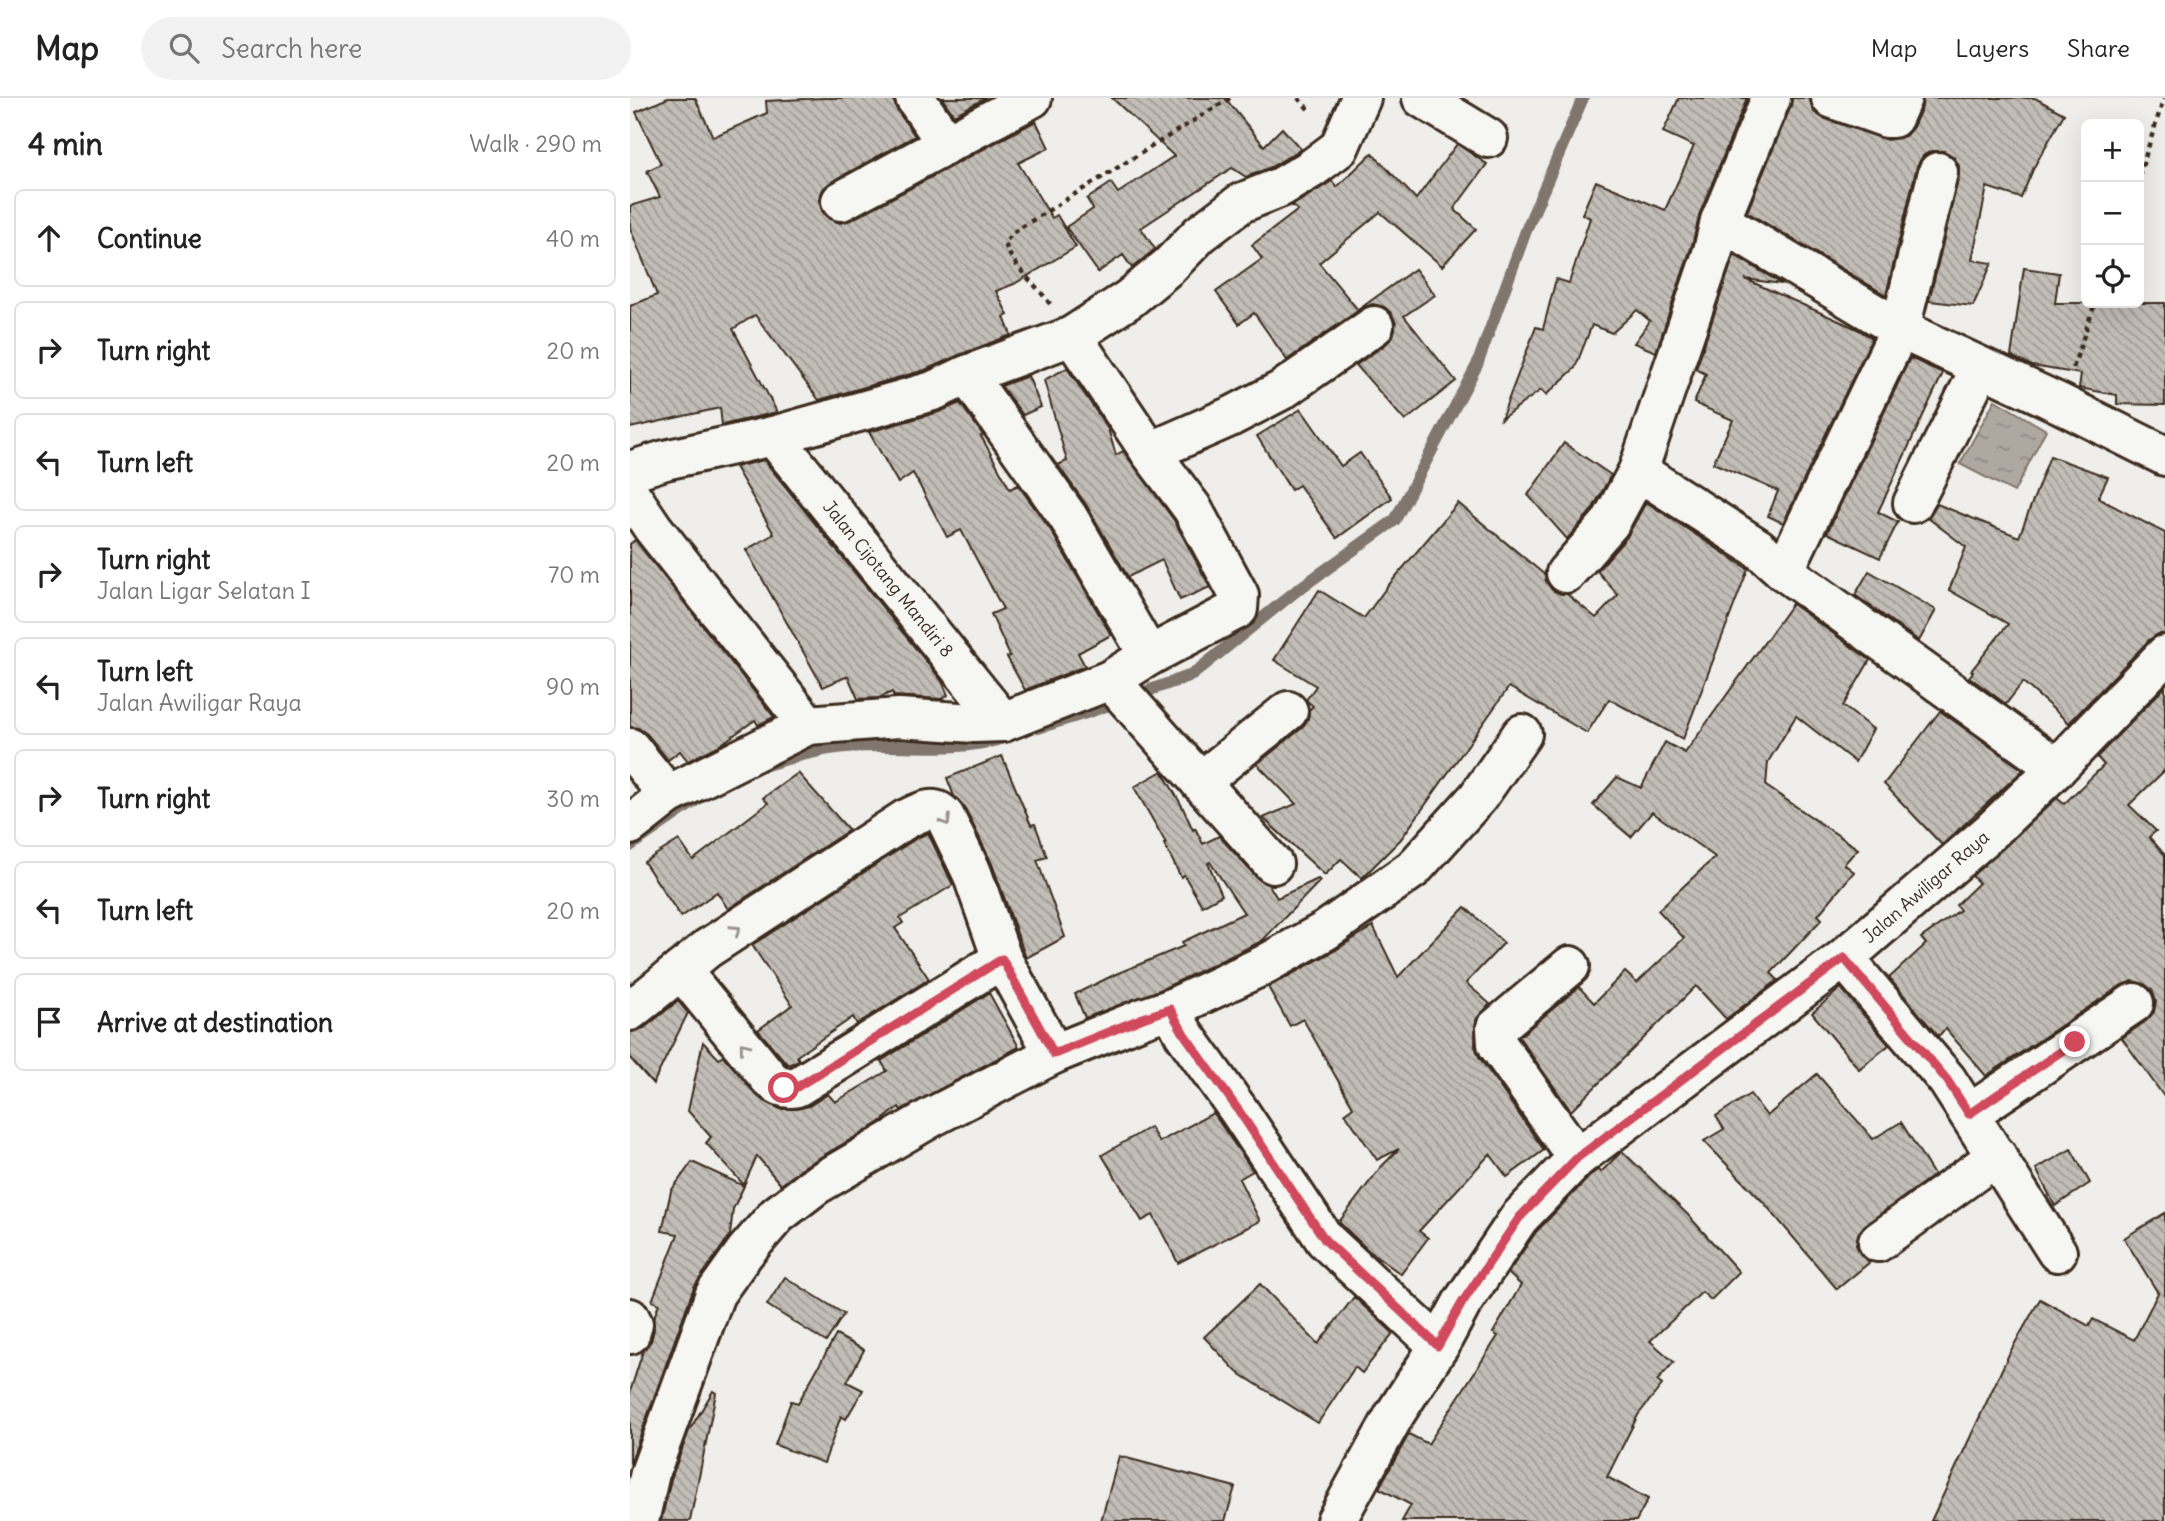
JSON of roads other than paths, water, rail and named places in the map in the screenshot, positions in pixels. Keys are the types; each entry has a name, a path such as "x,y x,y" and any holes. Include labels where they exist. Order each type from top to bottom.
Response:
{"street":[{"path":"915,98 947,144"},
{"path":"841,201 1032,98"},
{"path":"630,471 665,460 773,436 933,391 967,375 1072,336 1129,299 1169,266 1200,234 1241,203 1281,187 1339,148 1362,98"},
{"path":"1422,98 1488,138"},
{"path":"1566,573 1610,523 1638,471 1713,251 1720,221 1771,98"},
{"path":"1831,98 1893,118 1902,98"},
{"path":"1784,571 1900,329 1938,172"},
{"path":"1720,221 1900,329 2165,456"},
{"path":"1150,452 1232,416 1282,390 1374,326"},
{"path":"630,825 668,795 808,725 899,718 974,723 1003,722 1110,680 1238,608 1239,595 1192,508 1150,452 1072,336"},
{"path":"1913,503 1981,367"},
{"path":"967,375 1068,517 1149,656"},
{"name":"Jalan Cijotang Mandiri 8","path":"773,436 1003,722"},
{"path":"1638,471 1758,548 1784,571 2057,768"},
{"path":"630,494 653,528 808,725"},
{"name":"Jalan Awiligar Raya","path":"1336,1521 1395,1414 1462,1303 1519,1218 1577,1158 1844,958 1989,833 2057,768 2165,655"},
{"path":"1110,680 1273,864"},
{"path":"1200,782 1288,711"},
{"path":"639,1521 650,1473 715,1294 777,1215 816,1185 932,1116 1054,1054 1170,1009 1325,931 1413,869 1478,797 1522,734"},
{"path":"630,748 668,795"},
{"path":"630,1011 708,948 906,819 928,809 939,811 945,817 972,873 1002,959 1054,1054"},
{"path":"1844,958 1947,1080 2057,1252"},
{"path":"681,970 770,1079 790,1089 1002,959"},
{"path":"1570,965 1496,1028 1495,1036 1497,1044 1577,1158"},
{"path":"1969,1114 2134,1003"},
{"path":"1170,1009 1184,1034 1325,1240 1438,1346"},
{"path":"1878,1242 1997,1156"},
{"path":"630,1318 633,1324 630,1334"}],"water":[{"path":"1995,400 2046,430 2014,492 1960,464"}],"waterway":[{"path":"1038,728 1192,675 1296,591 1395,520 1477,365 1527,228 1583,98"},
{"path":"763,766 837,748 962,746 1004,738"},
{"path":"630,846 698,799"}]}
